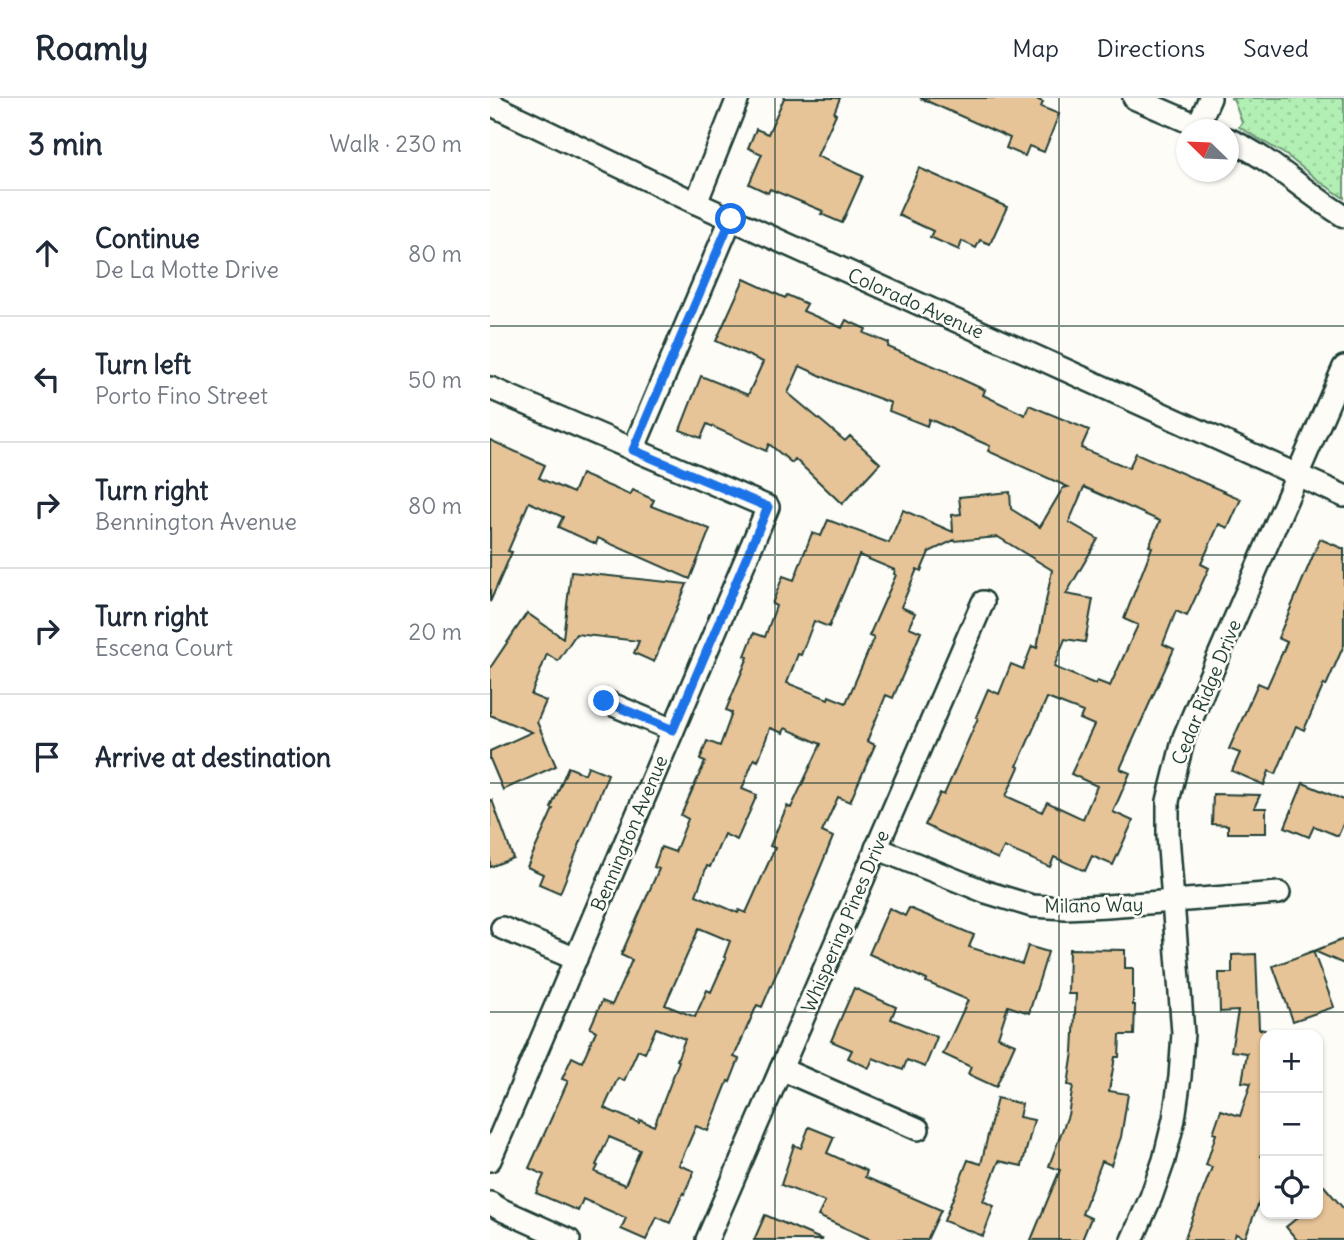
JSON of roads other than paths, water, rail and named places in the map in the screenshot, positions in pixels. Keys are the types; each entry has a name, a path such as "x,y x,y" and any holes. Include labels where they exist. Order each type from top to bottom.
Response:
{"street":[{"path":"696,203 738,98"},
{"path":"1134,98 1184,119"},
{"path":"1205,119 1210,98"},
{"name":"Colorado Avenue","path":"490,104 696,203 1344,496"},
{"path":"1239,143 1272,162 1317,199 1344,216"},
{"path":"490,388 633,450 731,219"},
{"name":"Cedar Ridge Drive","path":"1132,1240 1164,1160 1180,1077 1183,1033 1168,835 1168,802 1181,748 1344,368"},
{"name":"Bennington Avenue","path":"490,1160 768,507 633,450"},
{"name":"Whispering Pines Drive","path":"707,1240 983,602"},
{"path":"604,701 673,730"},
{"name":"Milano Way","path":"876,848 986,892 1032,906 1066,908 1279,893"},
{"path":"502,928 576,959"},
{"path":"781,1069 918,1129"},
{"path":"490,1203 569,1240"}]}
